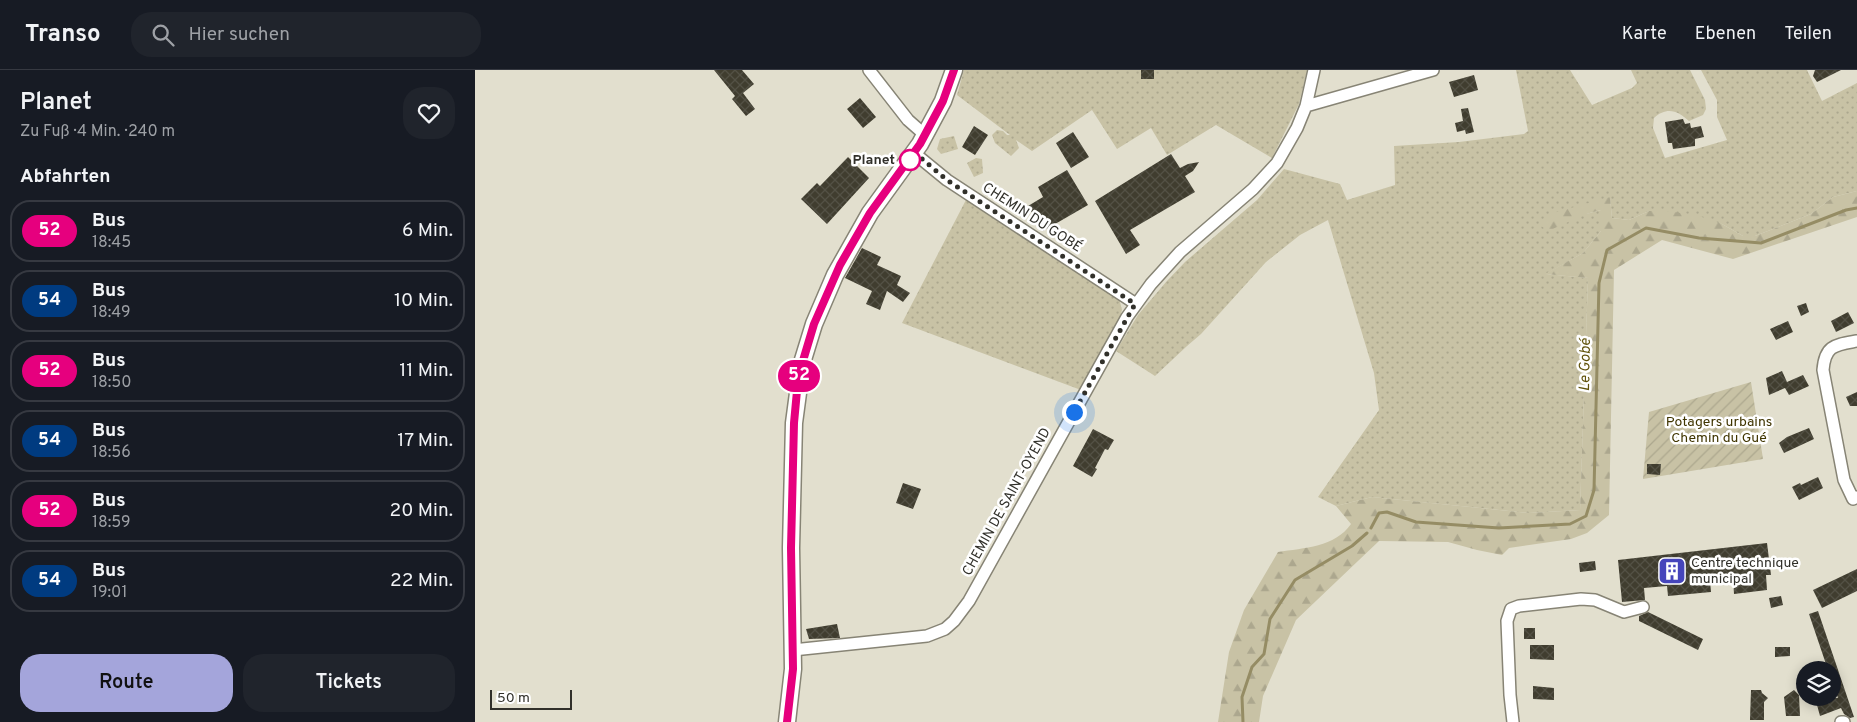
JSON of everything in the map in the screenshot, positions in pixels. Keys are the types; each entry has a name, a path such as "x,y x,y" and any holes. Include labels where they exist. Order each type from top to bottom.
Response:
{"main road":[{"path":"787,722 792,688 793,650 791,548 793,459 796,400 802,364 819,309 845,256 870,213 915,153 943,101 954,70"}],"street":[{"path":"869,70 908,120 925,135"},
{"name":"CHEMIN DE SAINT-OYEND","path":"793,650 927,636 945,629 954,621 965,608 987,571 1110,346 1135,304 1180,252 1265,177 1277,163 1287,147 1306,106 1314,70"},
{"path":"1306,106 1433,70"},
{"name":"CHEMIN DU GOBÉ","path":"915,153 947,180 1135,304"},
{"path":"1857,341 1831,347 1824,360 1823,370 1844,480 1853,499 1857,497"},
{"path":"1513,722 1507,621 1511,609 1519,606 1581,599 1595,600 1624,612 1643,607"}],"green space":[{"path":"964,70 1307,70 1299,104 1272,158 1216,125 1167,155 1151,128 1117,149 1092,110 1032,151 1016,140 1019,148 1011,156 995,143 992,135 997,130 1010,135 957,95"},
{"path":"1516,70 1570,70 1592,105 1632,88 1637,83 1631,70 1690,70 1705,100 1706,109 1703,115 1689,121 1677,112 1672,111 1663,112 1654,118 1653,128 1665,158 1727,140 1717,117 1717,100 1701,70 1807,70 1822,101 1857,83 1857,191 1833,197 1811,214 1755,236 1743,236 1722,224 1649,211 1629,220 1612,218 1610,198 1586,214 1601,210 1601,231 1583,253 1546,274 1588,278 1580,510 1529,513 1372,497 1336,506 1318,497 1379,410 1374,373 1328,220 1300,235 1266,262 1201,334 1155,376 1116,351 1138,315 1166,282 1185,262 1257,200 1284,169 1340,184 1347,200 1395,185 1394,146 1459,142 1524,134 1528,131"},
{"path":"954,136 958,149 941,154 937,149 940,139"},
{"path":"976,158 982,159 983,173 974,177 967,163"},
{"path":"1857,191 1857,217 1733,259 1662,240 1614,270 1609,515 1587,533 1571,539 1509,548 1502,555 1448,542 1379,541 1296,620 1263,696 1259,722 1218,722 1229,652 1244,610 1278,552 1328,542 1344,532 1351,524 1336,506 1372,497 1529,513 1580,510 1588,278 1545,274 1583,253 1601,231 1601,210 1586,214 1548,231 1540,225 1546,215 1610,197 1612,218 1629,220 1649,211 1666,211 1696,215 1722,224 1743,236 1755,236 1811,214 1833,197"},
{"path":"967,198 1119,298 1122,310 1120,317 1081,390 902,323"},
{"name":"Potagers urbains Chemin du Gué","path":"1751,382 1763,459 1643,479 1649,412"}],"building":[{"path":"714,70 742,70 754,84 743,93 755,109 746,116 732,99 735,96"},
{"path":"1141,70 1154,70 1154,79 1141,79"},
{"path":"1815,70 1841,70 1817,82 1813,76"},
{"path":"1474,75 1478,90 1454,97 1449,82"},
{"path":"860,98 876,117 863,128 847,109"},
{"path":"1468,108 1474,132 1466,134 1465,130 1457,132 1455,123 1463,121 1461,109"},
{"path":"1683,119 1685,124 1690,123 1691,128 1701,126 1704,137 1695,139 1695,146 1673,149 1672,143 1668,143 1665,122"},
{"path":"974,126 988,135 975,155 962,147"},
{"path":"1073,132 1089,157 1071,168 1056,143"},
{"path":"1171,154 1180,168 1199,162 1193,171 1185,176 1195,192 1130,230 1140,245 1126,254 1095,201"},
{"path":"848,157 869,178 827,224 801,199 817,183 820,186"},
{"path":"1067,170 1088,205 1043,231 1028,206 1043,197 1038,187"},
{"path":"862,248 881,257 877,265 901,276 897,285 910,293 903,302 887,291 880,310 866,304 872,291 845,278"},
{"path":"1806,303 1809,312 1801,316 1797,306"},
{"path":"1848,312 1854,323 1836,332 1831,321"},
{"path":"1788,321 1793,332 1776,340 1770,329"},
{"path":"1782,371 1787,382 1803,375 1809,386 1789,395 1785,388 1769,395 1766,378"},
{"path":"1857,392 1857,406 1850,406 1846,397"},
{"path":"1809,428 1814,439 1784,453 1779,443 1787,437"},
{"path":"1093,429 1114,440 1108,450 1105,449 1092,477 1073,466"},
{"path":"1647,464 1661,464 1660,475 1647,474"},
{"path":"1818,477 1823,488 1799,500 1792,487"},
{"path":"903,483 921,489 913,509 896,503"},
{"name":"Centre technique municipal","path":"1767,543 1771,575 1766,575 1767,590 1734,594 1733,578 1710,581 1711,592 1668,596 1667,586 1644,588 1645,600 1622,602 1618,560"},
{"path":"1595,561 1596,570 1580,572 1579,563"},
{"path":"1857,569 1857,591 1822,608 1813,590"},
{"path":"1781,596 1783,605 1771,608 1769,598"},
{"path":"1818,611 1835,661 1825,661 1809,614"},
{"path":"1648,612 1703,639 1698,650 1639,621 1639,616"},
{"path":"837,624 840,638 809,639 806,629"},
{"path":"1524,628 1535,628 1535,639 1524,639"},
{"path":"1530,645 1554,645 1554,660 1530,659"},
{"path":"1775,647 1790,647 1790,656 1775,657"},
{"path":"1841,679 1854,717 1850,718 1844,714 1841,708 1820,716 1817,706 1841,706"},
{"path":"1533,686 1554,688 1554,700 1533,699"},
{"path":"1751,690 1761,690 1768,698 1764,702 1764,720 1750,720"},
{"path":"1794,690 1796,692 1796,706 1800,706 1800,716 1786,716 1784,697"}],"waterway":[{"name":"Le Gobé","path":"1371,528 1379,513 1387,512 1416,522 1499,528 1570,524 1586,516 1594,490 1599,283 1607,250 1646,228 1699,238 1761,243 1846,210 1857,208"},
{"name":"Le Gobé","path":"1243,722 1242,697 1252,667 1264,654 1270,619 1295,580 1352,546 1367,533"}],"bus line":[{"name":"52","path":"787,722 793,669 791,548 794,423 798,380 807,343 822,302 840,265 870,213 920,144 943,101 954,70"}],"place":[{"name":"Planet","path":"910,160"},
{"name":"Centre technique municipal","path":"1672,571"}],"route":[{"path":"910,160 915,153 929,167 947,180 1135,304 1074,412"}]}
